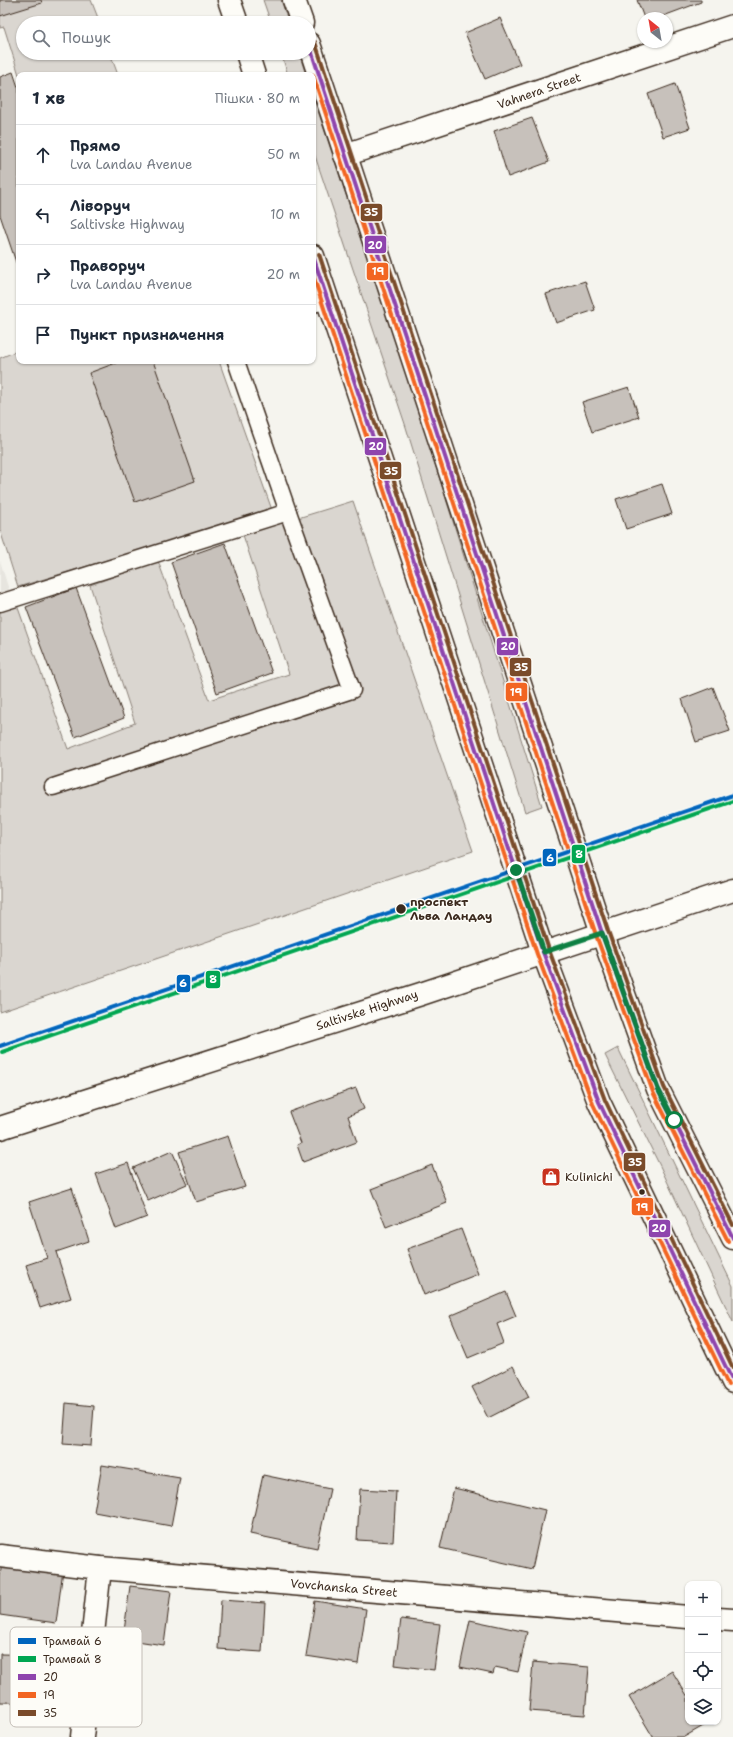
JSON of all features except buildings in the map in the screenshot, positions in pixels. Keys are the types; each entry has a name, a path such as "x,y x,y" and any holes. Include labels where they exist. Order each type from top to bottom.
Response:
{"main road":[{"path":"229,0 235,16"},
{"path":"294,0 300,16"},
{"name":"Vahnera Street","path":"345,155 733,26"},
{"path":"249,60 253,72"},
{"path":"314,60 602,933 658,1089 733,1238"},
{"path":"316,276 320,302 544,952 599,1102 733,1382"},
{"name":"Saltivske Highway","path":"0,1128 421,994 733,890"},
{"name":"Vovchanska Street","path":"0,1556 100,1568 685,1617"},
{"path":"94,1627 100,1568"},
{"path":"721,1619 733,1620"},
{"path":"82,1737 83,1727"}],"lane":[{"path":"53,787 352,690 237,364"},
{"path":"0,603 288,512"}],"shaded area":[{"path":"0,0 91,0 97,16 16,16 16,60 113,60 117,72 18,72 4,27 0,28"},
{"path":"263,0 281,0 287,16 269,16"},
{"path":"283,60 301,60 305,72 287,72"},
{"path":"316,105 421,419 542,806 525,812 405,424 316,159"},
{"path":"16,351 16,364 220,364 272,510 18,587 0,530 0,358"},
{"path":"353,501 473,851 0,1012 0,610 17,605 68,749 135,723 90,585 158,561 209,700 289,674 243,535"},
{"path":"0,561 9,590 0,593"},
{"path":"618,1048 733,1286 733,1322 660,1166 605,1055"}],"tram line":[{"name":"6","path":"0,1046 733,795"},
{"name":"8","path":"2,1052 733,801"}],"transit line":[{"name":"35","path":"316,45 608,931 664,1087 733,1225"},
{"name":"20","path":"314,60 602,933 658,1089 733,1238"},
{"name":"19","path":"316,84 596,935 653,1092 728,1241"},
{"name":"35","path":"319,254 549,950 605,1100 733,1368"},
{"name":"20","path":"316,265 543,952 599,1102 733,1382"},
{"name":"19","path":"316,284 537,954 593,1104 728,1385"}],"place":[{"name":"проспект Льва Ландау","path":"401,909"},
{"name":"Kulinichi","path":"551,1177"}],"route":[{"path":"516,870 544,952 602,933 658,1089 674,1120"}]}
